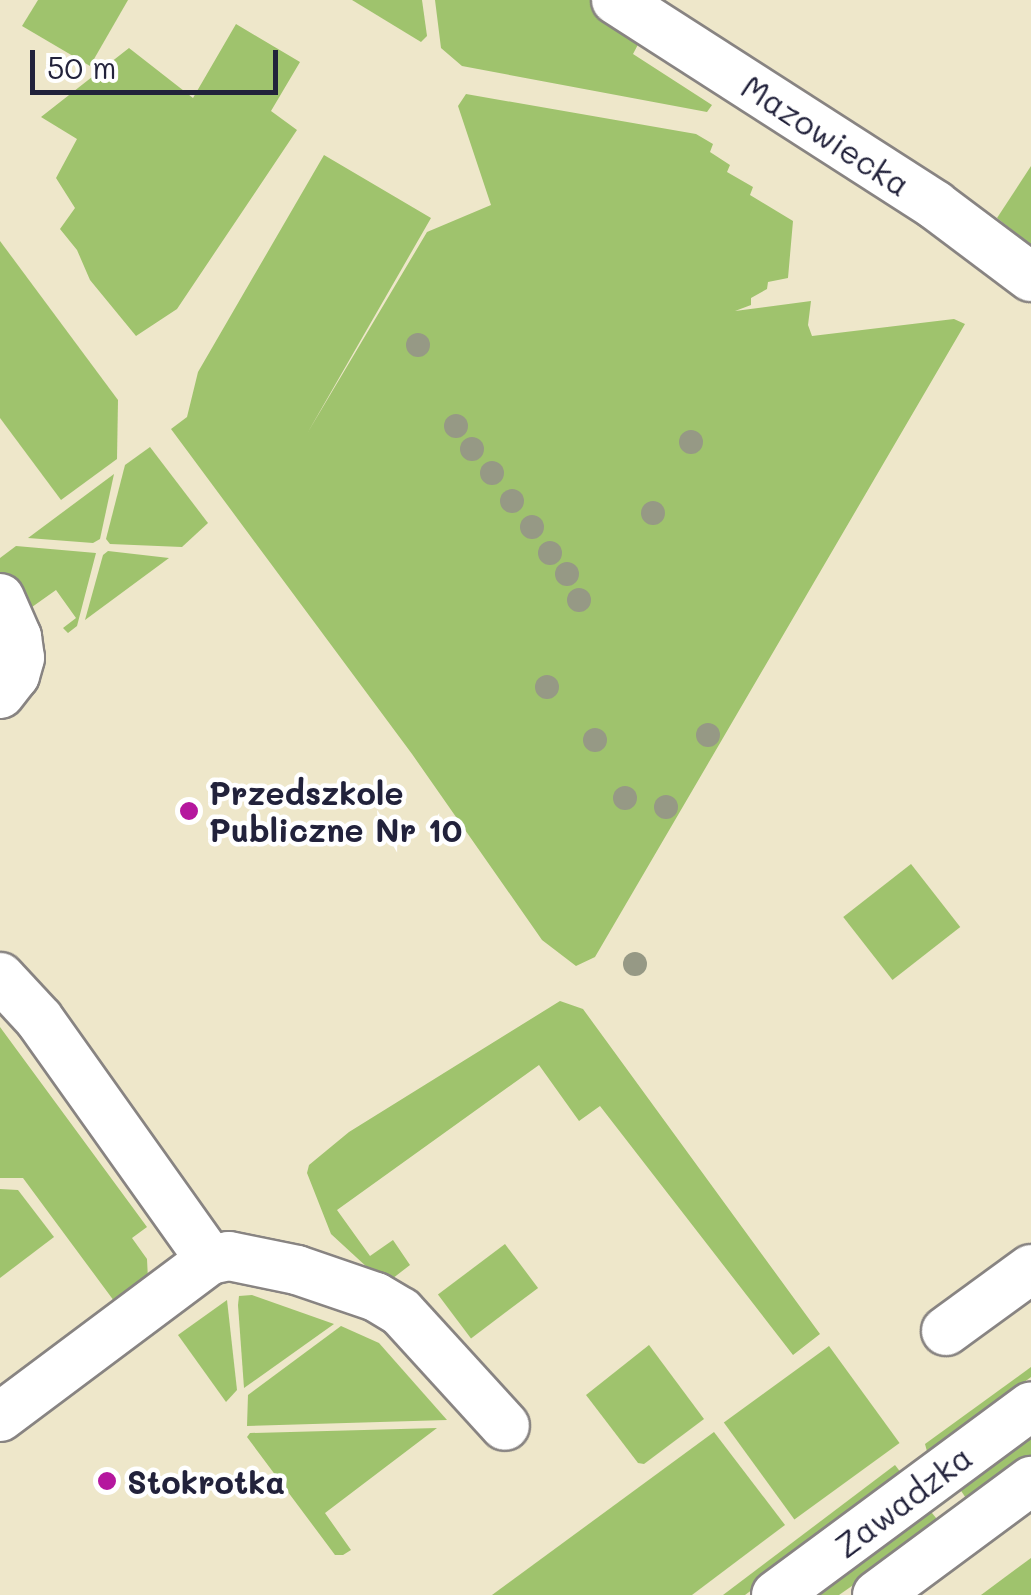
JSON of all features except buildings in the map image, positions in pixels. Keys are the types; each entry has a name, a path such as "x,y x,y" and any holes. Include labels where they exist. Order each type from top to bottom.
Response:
{"street":[{"name":"Mazowiecka","path":"616,0 935,205 1031,277"},
{"path":"0,598 17,637 20,658 15,675 0,694"},
{"path":"0,978 39,1019 210,1260"},
{"path":"0,1417 210,1260 229,1256 267,1262 384,1301 418,1328 505,1426"},
{"path":"946,1331 1031,1269"},
{"name":"Zawadzka","path":"776,1595 1031,1406"},
{"name":"Zawadzka","path":"876,1595 1031,1480"}],"green space":[{"path":"38,0 128,0 90,66 22,26"},
{"path":"352,0 422,0 427,36 421,42"},
{"path":"435,0 590,0 643,35 633,54 712,105 707,112 462,66 441,48"},
{"path":"236,24 300,62 271,111 297,130 177,309 136,336 90,280 77,250 60,229 75,208 56,178 77,139 41,117 129,48 193,98"},
{"path":"466,94 696,134 713,144 710,152 730,165 727,172 753,187 750,195 793,221 788,278 768,282 767,289 751,298 751,305 735,311 811,301 808,325 812,336 954,319 965,324 595,957 576,966 542,940 412,754 171,429 187,417 198,372 324,155 431,218 308,432 427,232 491,205 458,106"},
{"path":"1031,166 1031,245 997,218"},
{"path":"0,241 118,400 117,459 61,500 0,418"},
{"path":"150,447 208,523 182,547 110,544 106,539 125,465"},
{"path":"114,474 100,539 93,543 28,538"},
{"path":"16,546 96,553 77,626 68,633 63,628 76,618 56,590 25,612 0,579 0,558"},
{"path":"108,551 169,558 85,620 103,555"},
{"path":"911,864 960,927 892,980 843,917"},
{"path":"560,1001 583,1009 820,1334 793,1355 600,1106 579,1121 539,1065 337,1210 370,1256 393,1240 410,1265 388,1282 381,1280 331,1234 307,1173 309,1165 349,1132"},
{"path":"0,1027 147,1227 132,1238 147,1259 148,1279 117,1305 23,1178 0,1178"},
{"path":"0,1189 18,1190 54,1237 0,1278"},
{"path":"505,1244 538,1288 471,1338 438,1295"},
{"path":"252,1295 334,1324 244,1388 238,1305 239,1296"},
{"path":"227,1300 237,1390 226,1402 178,1335"},
{"path":"341,1326 379,1343 447,1420 247,1426 248,1395"},
{"path":"649,1345 704,1419 644,1464 638,1463 586,1395"},
{"path":"829,1346 900,1443 794,1519 724,1422"},
{"path":"1031,1367 1031,1377 928,1455 925,1444"},
{"path":"437,1428 325,1513 351,1550 343,1555 335,1555 247,1437 250,1433"},
{"path":"1031,1429 1031,1459 970,1504 957,1485"},
{"path":"714,1432 785,1525 692,1595 492,1595"},
{"path":"895,1465 905,1478 745,1595 723,1595"},
{"path":"923,1502 941,1524 839,1595 803,1595"},
{"path":"1031,1558 1031,1595 981,1595"}],"place":[{"name":"Przedszkole Publiczne Nr 10","path":"189,811"},
{"name":"Stokrotka","path":"107,1481"}]}
